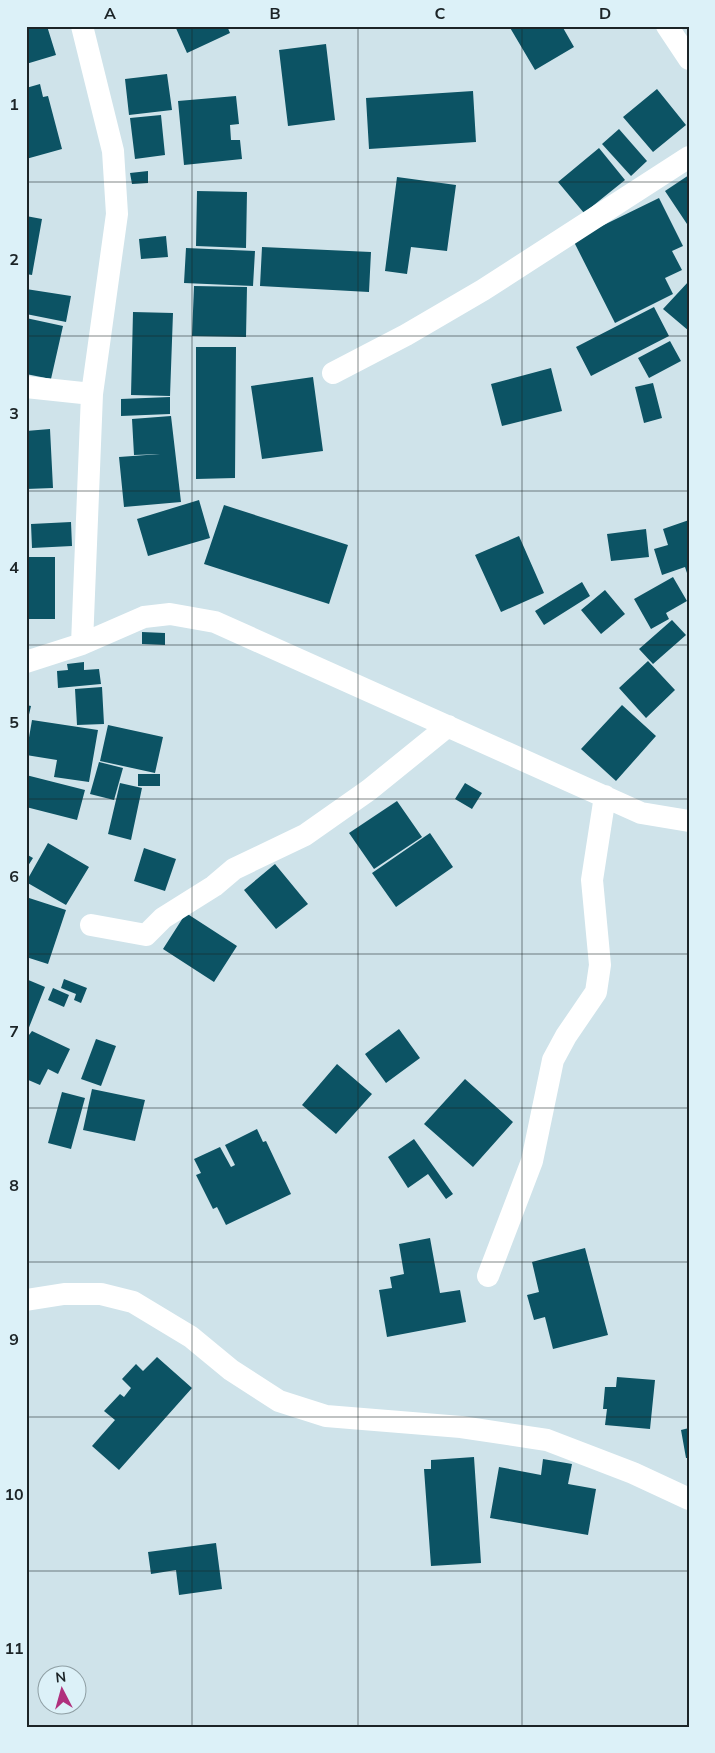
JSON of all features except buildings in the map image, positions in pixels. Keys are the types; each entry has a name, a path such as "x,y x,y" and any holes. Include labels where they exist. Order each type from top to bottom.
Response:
{"street":[{"path":"82,26 113,151 118,214 92,394 82,644"},
{"path":"667,26 689,59"},
{"path":"334,373 406,335 483,290 689,157"},
{"path":"26,388 92,394"},
{"path":"26,662 82,644 144,617 170,614 215,622 605,796 641,814 689,821"},
{"path":"91,925 146,935 163,918 214,886 234,869 305,835 369,790 448,726"},
{"path":"488,1276 532,1162 553,1060 566,1036 596,992 600,966 592,880 605,796"},
{"path":"26,1300 64,1294 101,1294 133,1302 191,1337 231,1370 279,1401 326,1416 462,1427 548,1440 633,1473 689,1499"}]}
